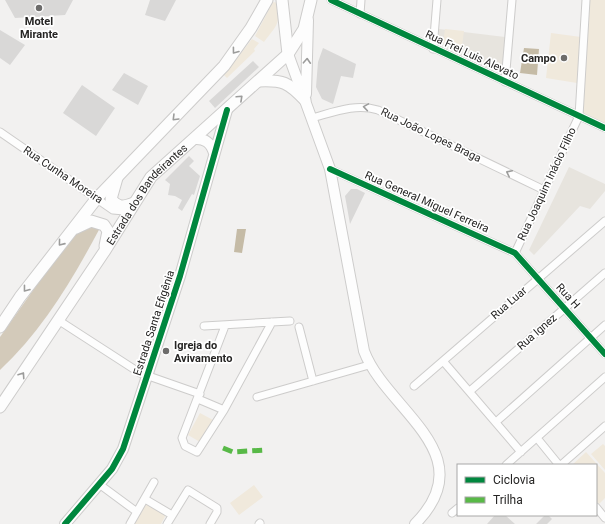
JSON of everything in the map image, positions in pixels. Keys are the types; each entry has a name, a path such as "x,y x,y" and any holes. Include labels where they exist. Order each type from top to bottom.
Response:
{"main road":[{"path":"0,328 20,297 97,198 219,71 252,28 267,0"},
{"path":"282,0 288,54 330,169 364,351 369,365 424,431 433,446 438,460 436,492 426,512 415,524"},
{"name":"Estrada dos Bandeirantes","path":"0,407 104,252 151,177 288,54 299,38 308,16 311,0"},
{"path":"305,100 308,16"},
{"path":"259,81 277,80 286,82 292,86 305,100"},
{"name":"Estrada Santa Efigênia","path":"65,524 112,469 122,449 180,276 227,110"},
{"path":"194,139 201,138 208,142 214,153"},
{"path":"118,176 111,199 116,205 122,207 132,207"},
{"path":"73,229 91,221 104,225 108,233 104,252"}],"street":[{"name":"Rua Frei Luis Alevato","path":"331,0 433,49 605,128"},
{"path":"360,14 361,0"},
{"path":"433,49 437,0"},
{"path":"505,82 512,0"},
{"path":"579,116 586,0"},
{"name":"Rua João Lopes Braga","path":"312,118 359,106 373,108 544,190"},
{"name":"Rua Joaquim Inácio Filho","path":"515,253 579,116"},
{"name":"Rua Cunha Moreira","path":"0,132 113,210 132,207"},
{"name":"Rua General Miguel Ferreira","path":"330,169 515,253"},
{"name":"Rua Luar","path":"414,386 605,221"},
{"name":"Rua H","path":"515,253 605,354"},
{"name":"Rua Ignez","path":"470,391 605,273"},
{"path":"58,320 140,373 199,396 224,410"},
{"path":"204,326 225,326 290,321"},
{"path":"225,326 182,438 185,446 197,452 224,410 272,322"},
{"path":"496,422 605,325"},
{"path":"299,327 313,381"},
{"path":"443,361 522,452"},
{"path":"257,397 369,365"},
{"path":"507,464 605,378"},
{"path":"561,464 605,426"},
{"path":"537,438 559,464"},
{"path":"130,524 154,482"},
{"path":"99,484 137,512"},
{"path":"166,524 187,491 217,508 217,512 210,524"},
{"path":"145,499 172,515"},
{"path":"452,513 457,509"},
{"path":"597,509 605,518"}],"shaded area":[{"path":"587,0 605,0 605,123 578,111"},
{"path":"273,2 278,3 278,21 275,28 264,42 255,36"},
{"path":"439,29 505,37 502,70 494,71 443,47 438,38"},
{"path":"445,29 464,31 462,46 443,44"},
{"name":"Campo","path":"551,33 581,37 577,83 546,78"},
{"path":"252,39 259,43 254,49 255,51 227,78 224,75"},
{"path":"524,48 539,49 537,75 520,73"},
{"path":"569,167 605,184 605,191 590,209 580,206 534,255 529,250"},
{"path":"80,224 101,226 69,283 44,320 16,354 0,370 0,337"},
{"path":"237,229 246,229 242,253 234,252"},
{"path":"200,413 213,420 200,442 188,435"},
{"path":"603,444 605,446 605,470 591,454"},
{"path":"586,452 597,464 573,464"},
{"path":"597,464 605,473 605,498 599,504 597,502"},
{"path":"254,485 263,497 239,515 230,503"},
{"path":"141,498 167,513 161,524 133,524 127,520"}],"building":[{"name":"Motel Mirante","path":"5,0 73,0 65,15 15,18"},
{"path":"150,0 176,0 165,21 145,15"},
{"path":"0,30 25,45 10,65 0,58"},
{"path":"323,48 356,64 353,78 341,76 333,104 322,99 316,87 318,62"},
{"path":"253,61 259,67 215,108 209,101"},
{"path":"124,73 148,86 138,105 112,90"},
{"path":"82,85 115,108 96,136 63,113"},
{"path":"189,156 194,161 189,166 200,176 194,195 192,194 182,211 178,208 182,200 175,196 168,195 170,184 165,180"},
{"path":"351,189 357,189 365,193 350,224 345,196"},
{"path":"494,516 506,516 515,524 487,524"},
{"path":"544,516 549,516 552,519 547,524 536,524"}],"marked path":[{"path":"223,448 233,452 265,450"}],"cycle path":[{"path":"331,0 605,128"},
{"path":"65,524 112,469 123,449 180,276 227,110"},
{"path":"330,169 515,253 605,354"}],"place":[{"name":"Motel Mirante","path":"39,8"},
{"name":"Campo","path":"564,58"},
{"name":"Igreja do Avivamento","path":"166,351"}]}
